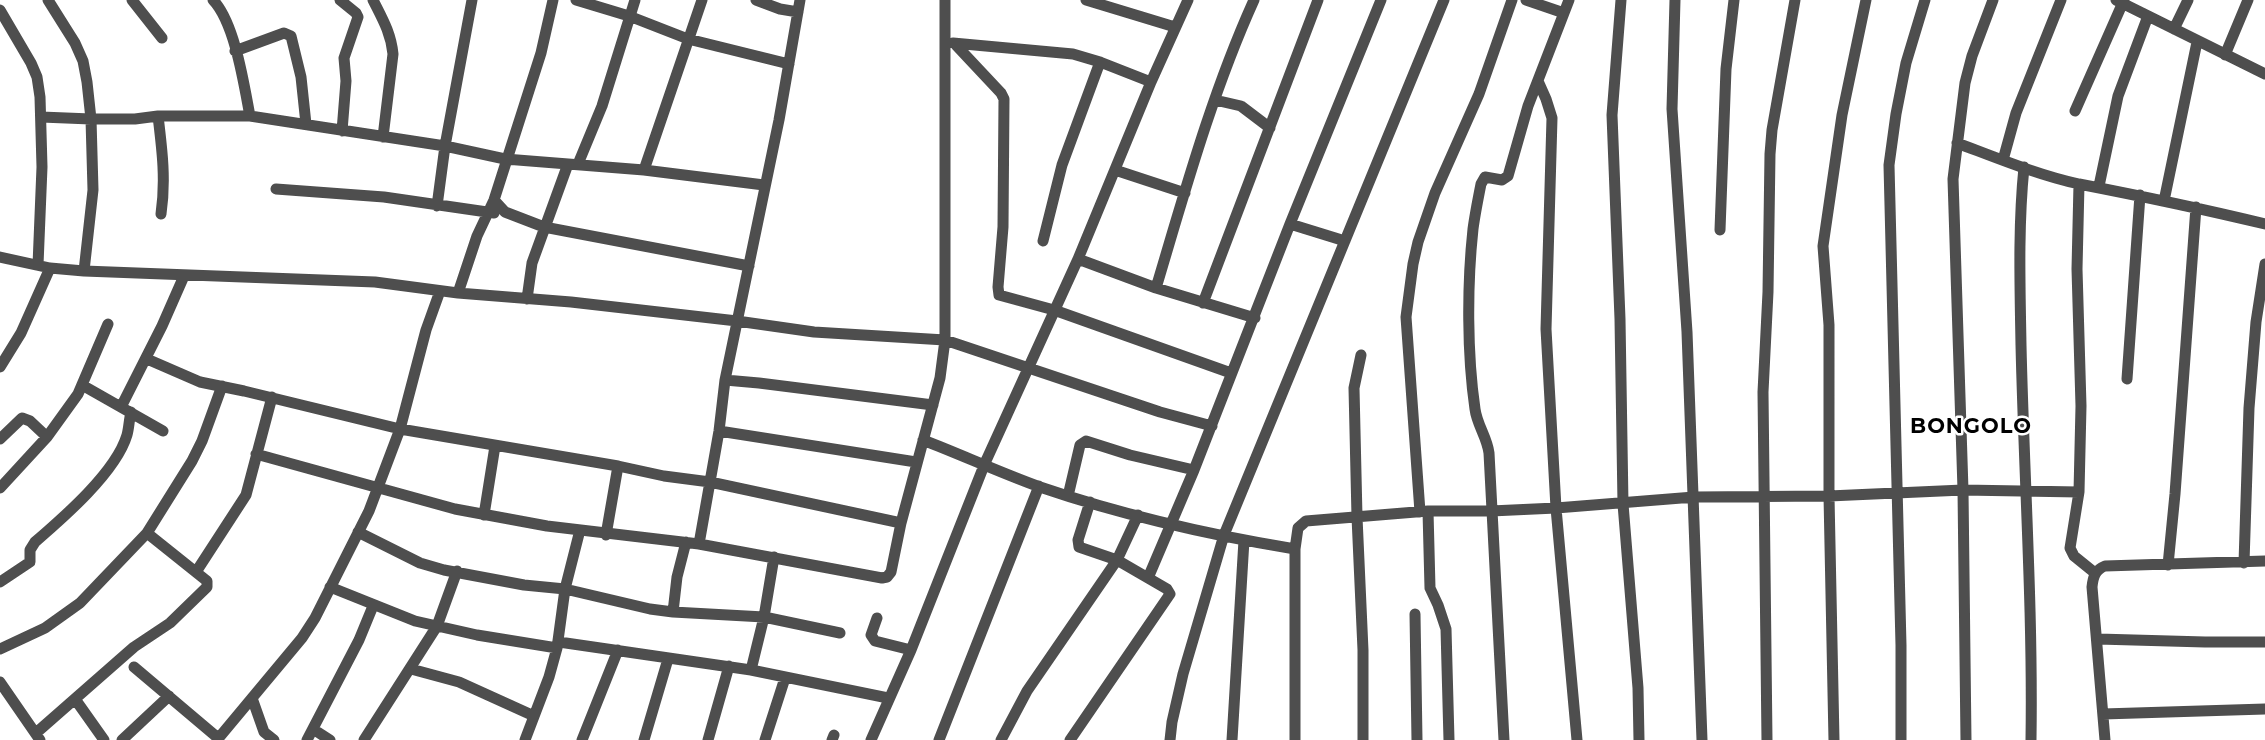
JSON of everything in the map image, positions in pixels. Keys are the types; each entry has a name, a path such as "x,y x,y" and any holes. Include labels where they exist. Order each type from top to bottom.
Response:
{"street":[{"path":"48,0 75,43 83,61 91,119 93,190 84,271"},
{"path":"132,0 162,38"},
{"path":"213,0 226,19 250,116"},
{"path":"373,0 392,40 393,54 383,137"},
{"path":"436,206 472,0"},
{"path":"458,293 476,236 489,214 494,200 541,53 553,0"},
{"path":"576,0 629,16 688,39 789,64"},
{"path":"527,299 530,272 544,227 602,106 635,0"},
{"path":"644,170 702,0"},
{"path":"699,544 719,430 725,380 799,6 780,9 756,0"},
{"path":"256,454 331,473 378,489 484,515 606,535 699,544 884,578 891,572 916,462 940,378 946,340 949,43 945,0"},
{"path":"1086,0 1175,27"},
{"path":"871,740 888,698 911,650 985,463 1078,259 1151,82 1188,0"},
{"path":"1156,288 1215,100 1239,33 1254,0"},
{"path":"1203,302 1318,0"},
{"path":"1148,578 1212,426 1290,224 1382,0"},
{"path":"1170,740 1182,674 1224,535 1444,0"},
{"path":"1449,740 1446,629 1430,588 1406,335 1406,317 1418,242 1435,193 1478,94 1512,0"},
{"path":"1526,0 1564,13"},
{"path":"1504,740 1488,444 1476,416 1472,377 1470,278 1473,227 1482,180 1488,176 1504,180 1508,176 1528,106 1569,0"},
{"path":"1621,0 1612,115 1620,319 1623,504 1638,688 1639,740"},
{"path":"1675,0 1672,109 1687,332 1694,497 1698,685 1702,740"},
{"path":"1720,230 1726,69 1734,0"},
{"path":"1767,740 1763,392 1768,292 1770,154 1772,130 1795,0"},
{"path":"1834,740 1829,496 1829,325 1823,246 1842,115 1866,0"},
{"path":"1901,740 1901,645 1889,165 1896,114 1906,64 1925,0"},
{"path":"1966,740 1963,490 1953,179 1965,84 1972,56 1993,0"},
{"path":"2003,160 2016,113 2061,0"},
{"path":"2174,29 2188,0"},
{"path":"2225,55 2248,0"},
{"path":"2075,111 2121,1 2197,42 2265,74"},
{"path":"342,131 346,81 344,58 358,17 347,2"},
{"path":"0,10 37,77 41,117 42,167 38,265"},
{"path":"2100,186 2118,96 2148,16"},
{"path":"235,51 284,33 291,36 301,77 306,124"},
{"path":"2164,201 2197,42"},
{"path":"949,43 1054,51 1100,62 1151,82"},
{"path":"949,43 1001,93 1004,100 1003,226 999,295 1054,310 1231,373"},
{"path":"1043,241 1062,165 1100,62"},
{"path":"1538,81 1552,118 1546,329 1556,508 1577,740"},
{"path":"1215,100 1241,106 1270,128"},
{"path":"158,116 164,167 164,193 160,214"},
{"path":"41,117 135,119 158,116 250,116 445,146 506,159 644,170 764,186"},
{"path":"1957,143 2079,184 2100,186 2265,224"},
{"path":"2024,167 2019,215 2032,656 2031,740"},
{"path":"1115,170 1184,194"},
{"path":"2079,184 2077,269 2081,406 2079,492 2070,548 2074,556 2096,573"},
{"path":"276,189 384,197 489,214 505,212"},
{"path":"2127,379 2140,195"},
{"path":"494,200 505,212 544,227 749,266"},
{"path":"2168,565 2177,474 2196,207"},
{"path":"1290,224 1345,241"},
{"path":"0,257 50,268 84,271 375,282 458,293 737,321 814,332 946,340 1160,412 1212,426"},
{"path":"1078,259 1156,288 1254,318"},
{"path":"2244,563 2249,408 2256,322 2265,264"},
{"path":"0,367 21,333 50,268"},
{"path":"0,582 30,562 30,550 35,542 89,493 103,475 127,436 126,410 184,276"},
{"path":"134,667 217,739 302,638 330,587 378,489 400,429 426,330 440,291"},
{"path":"0,488 47,437 82,385 108,324"},
{"path":"1361,355 1354,388 1363,650 1363,740"},
{"path":"147,359 200,382 272,397 400,429 618,466 664,476 710,482 901,523"},
{"path":"725,380 933,404"},
{"path":"82,385 163,431"},
{"path":"0,649 45,628 80,603 147,533 192,461 202,441 222,386"},
{"path":"196,572 246,495 272,397"},
{"path":"0,439 22,418 30,421 47,437"},
{"path":"719,430 916,462"},
{"path":"923,440 1068,496 1244,540 1296,549"},
{"path":"1068,496 1080,445 1086,441 1130,455 1194,470"},
{"path":"484,515 495,446"},
{"path":"606,535 618,466"},
{"path":"939,740 1039,486"},
{"path":"1295,740 1296,549 1298,528 1303,522 1424,511 1491,511 1556,508 1694,497 1829,496 1963,490 2026,493 2079,492"},
{"path":"1070,740 1170,594 1167,589 1117,560 1083,549 1077,544 1090,502"},
{"path":"1001,740 1027,691 1117,560 1138,515"},
{"path":"525,740 549,677 558,645 565,589 580,530"},
{"path":"358,532 420,563 457,571 524,585 565,589 614,602 673,612 764,617 840,633"},
{"path":"0,682 38,737 75,699 134,647 170,623 206,590 207,582 147,533"},
{"path":"1232,740 1244,540"},
{"path":"673,612 677,577 686,542"},
{"path":"751,670 764,617 774,557"},
{"path":"2105,740 2098,639 2092,587 2096,573 2105,566 2265,561"},
{"path":"364,740 437,626 457,571"},
{"path":"330,587 373,606 415,621 477,635 618,650 668,659 729,666 888,698"},
{"path":"306,740 359,640 373,606"},
{"path":"1415,614 1417,740"},
{"path":"877,618 871,635 875,641 911,650"},
{"path":"2098,639 2265,642"},
{"path":"582,740 618,650"},
{"path":"644,740 668,659"},
{"path":"708,740 729,666"},
{"path":"410,669 459,682 534,716"},
{"path":"765,740 784,678"},
{"path":"122,740 169,696"},
{"path":"252,698 264,732 274,740"},
{"path":"75,699 104,740"},
{"path":"2103,714 2265,709"},
{"path":"313,729 330,740"}],"district":[{"name":"BONGOLO","path":"1971,427"}]}
